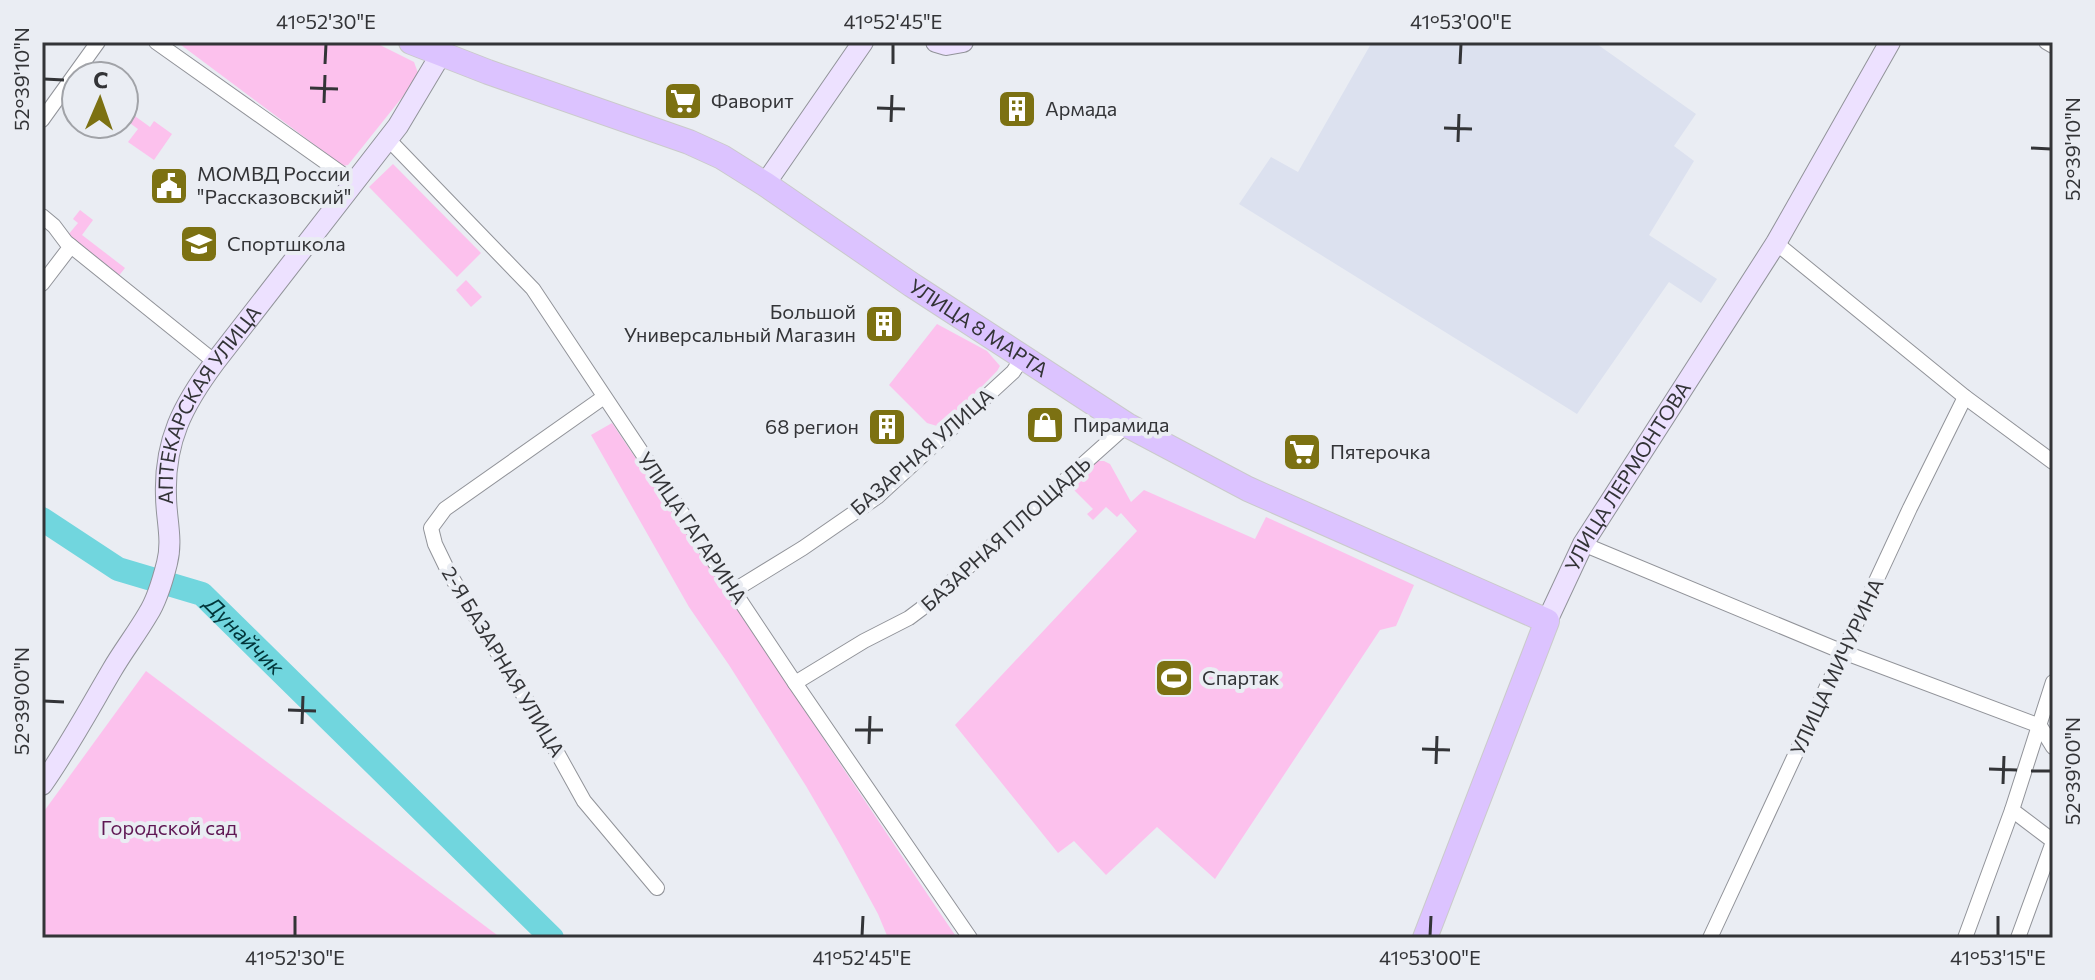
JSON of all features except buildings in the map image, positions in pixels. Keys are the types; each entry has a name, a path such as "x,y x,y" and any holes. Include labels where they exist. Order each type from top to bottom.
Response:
{"main road":[{"name":"УЛИЦА 8 МАРТА","path":"411,42 689,142 722,157 1127,425 1248,489 1547,621"},
{"name":"УЛИЦА ЛЕРМОНТОВА","path":"1425,938 1547,621"}],"street":[{"path":"42,120 98,42"},
{"path":"156,42 355,183"},
{"path":"765,184 863,42"},
{"path":"938,43 952,45 963,42"},
{"name":"УЛИЦА ЛЕРМОНТОВА","path":"1547,621 1583,544 1776,243 1890,42"},
{"path":"2046,42 2053,46"},
{"name":"АПТЕКАРСКАЯ УЛИЦА","path":"42,785 150,611 168,559 170,533 166,495 170,445 181,412 198,384 389,140 441,54"},
{"name":"УЛИЦА ГАГАРИНА","path":"389,140 533,289 733,591 970,938"},
{"path":"42,216 66,242 215,362"},
{"path":"1776,243 1965,397 2053,462"},
{"path":"42,284 71,246"},
{"name":"БАЗАРНАЯ УЛИЦА","path":"733,591 877,497 1013,372 1023,357"},
{"name":"2-Я БАЗАРНАЯ УЛИЦА","path":"604,397 445,509 431,528 449,573 584,801 657,888"},
{"name":"УЛИЦА МИЧУРИНА","path":"1710,938 1910,508 1965,397"},
{"name":"БАЗАРНАЯ ПЛОЩАДЬ","path":"795,683 930,603 1127,425"},
{"path":"1583,544 1843,652 2040,726 2053,747"},
{"path":"1965,938 2012,810 2053,682"},
{"path":"2012,810 2053,842 2047,882 2018,938"}],"shaded area":[{"path":"1372,42 1594,42 1696,114 1674,146 1694,161 1649,235 1717,279 1701,303 1669,282 1577,414 1239,204 1271,157 1298,172"}],"green space":[{"path":"177,42 374,42 414,62 418,73 416,80 348,165 343,166"},
{"path":"140,120 150,127 154,121 172,134 154,160 128,142 140,140"},
{"path":"393,164 481,253 457,277 369,187"},
{"path":"80,210 93,220 82,235 125,268 117,278 68,235 78,223 73,219"},
{"path":"466,280 482,297 471,307 456,290"},
{"path":"937,324 987,351 1000,366 946,423 937,426 927,423 889,385"},
{"path":"612,423 957,938 888,938 878,914 806,786 689,607 591,435"},
{"name":"Спартак","path":"1094,461 1110,464 1131,502 1144,490 1255,539 1266,517 1414,585 1396,626 1380,630 1215,879 1157,827 1106,875 1074,841 1058,853 955,725 1137,531 1121,513 1117,517 1106,507 1093,520 1087,514 1093,509 1067,483"},
{"name":"Городской сад","path":"146,671 501,938 42,938 42,814"}],"waterway":[{"name":"Дунайчик","path":"42,519 118,569 202,594 552,938"}],"place":[{"name":"Фаворит","path":"683,101"},
{"name":"Армада","path":"1017,109"},
{"name":"МОМВД России \"Рассказовский\"","path":"169,186"},
{"name":"Спортшкола","path":"199,244"},
{"name":"Большой Универсальный Магазин","path":"884,324"},
{"name":"Пирамида","path":"1045,425"},
{"name":"68 регион","path":"887,427"},
{"name":"Пятерочка","path":"1302,452"},
{"name":"Спартак","path":"1174,678"}]}
